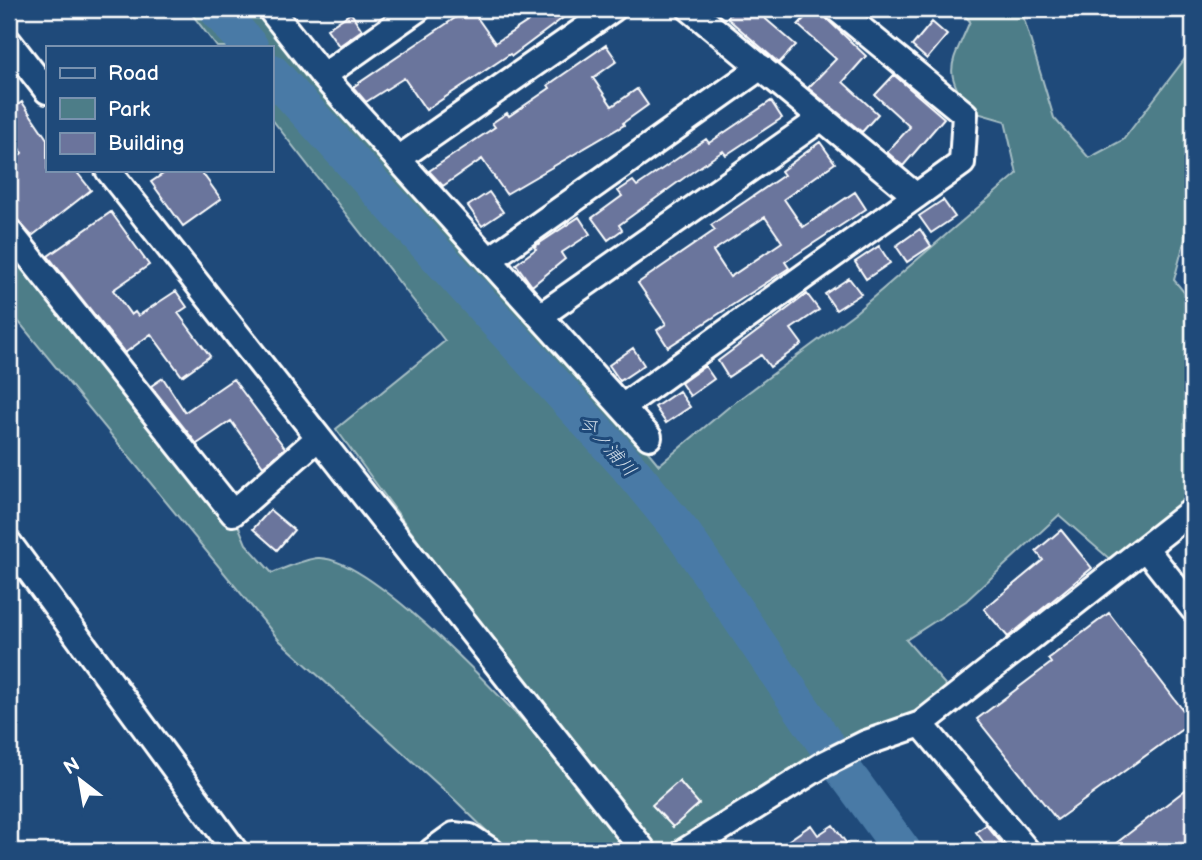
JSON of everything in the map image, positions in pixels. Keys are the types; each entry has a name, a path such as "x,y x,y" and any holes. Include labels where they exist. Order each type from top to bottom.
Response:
{"street":[{"path":"270,9 323,76 649,437"},
{"path":"323,76 418,9"},
{"path":"398,159 613,9"},
{"path":"690,9 916,195"},
{"path":"622,407 962,163 965,114 837,9"},
{"path":"9,42 46,90"},
{"path":"489,260 761,67"},
{"path":"540,316 822,118"},
{"path":"110,172 317,439 644,851"},
{"path":"9,231 233,513 317,439"},
{"path":"685,851 824,764 866,743 921,724 1193,510"},
{"path":"9,543 235,851"},
{"path":"1145,548 1193,609"},
{"path":"921,724 1027,851"},
{"path":"432,851 454,835 470,837 491,851"}],"green space":[{"path":"188,9 270,9 512,286 659,465 730,406 856,312 1017,174 1005,121 970,111 955,85 952,66 954,57 970,21 957,9 1021,9 1054,118 1089,158 1123,140 1193,48 1193,209 1174,280 1193,303 1193,510 1120,568 1059,515 966,601 906,640 956,697 685,851 645,851 336,429 445,341 273,121 273,46 216,46"},
{"path":"1189,9 1193,9 1193,48"},
{"path":"9,236 233,513 246,544 272,573 318,558 349,567 390,595 486,682 642,851 507,851 453,798 279,640 9,310"}],"building":[{"path":"449,9 471,9 495,43 547,9 575,9 512,56 510,54 426,110 404,78 366,102 353,87 455,18"},
{"path":"735,9 754,9 796,45 779,63 727,18"},
{"path":"813,9 821,9 828,20 866,56 843,82 878,114 862,132 808,88 836,59 798,25"},
{"path":"351,13 362,30 339,46 327,29"},
{"path":"932,22 947,35 927,59 912,46"},
{"path":"606,45 617,61 593,78 612,106 637,89 648,105 623,123 624,125 506,194 482,159 443,186 429,171 495,127 492,123 507,113 509,116 550,88 548,85"},
{"path":"894,75 944,118 903,166 887,152 910,127 875,95"},
{"path":"771,101 782,118 726,155 723,151 688,175 619,225 622,230 608,240 592,218 622,196 618,191 633,181 637,186 706,139 709,143"},
{"path":"22,102 46,138 46,172 77,172 91,190 32,236 9,211 9,167 22,153 9,133 9,111"},
{"path":"820,142 835,163 784,199 803,227 855,192 866,209 785,262 789,268 668,347 657,330 666,324 638,283 715,230 711,225 784,175 781,171","holes":["765,217 782,242 730,277 713,251"]},
{"path":"166,172 201,172 221,199 183,226 151,182"},
{"path":"489,192 503,212 482,226 468,206"},
{"path":"943,200 955,217 931,233 919,216"},
{"path":"111,212 149,265 113,290 131,315 135,312 138,316 176,291 187,307 178,313 210,356 182,376 151,334 125,353 48,256"},
{"path":"579,217 590,234 561,253 565,259 532,286 516,264 536,249 534,247"},
{"path":"920,229 931,246 907,262 896,246"},
{"path":"879,246 890,263 866,279 855,262"},
{"path":"849,278 861,294 836,310 825,294"},
{"path":"807,294 819,310 791,329 802,344 770,367 761,355 728,377 718,361"},
{"path":"633,348 644,365 620,381 609,365"},
{"path":"705,366 714,379 690,396 681,383"},
{"path":"163,378 185,412 233,379 285,448 263,466 231,421 197,444 151,386"},
{"path":"679,391 690,407 666,423 655,407"},
{"path":"270,510 294,530 277,550 253,529"},
{"path":"1061,530 1092,568 1008,637 984,609 1043,560 1036,551"},
{"path":"1109,613 1192,722 1057,820 977,719 1051,663 1048,659"},
{"path":"679,781 699,804 673,827 652,805"},
{"path":"1193,784 1193,851 1106,851"},
{"path":"811,825 818,835 833,825 852,851 773,851"},
{"path":"986,825 1008,851 990,851 976,832"}],"waterway":[{"name":"今ノ浦川","path":"217,9 249,46"},
{"name":"今ノ浦川","path":"273,74 626,464 684,535 842,768 903,851"}]}
